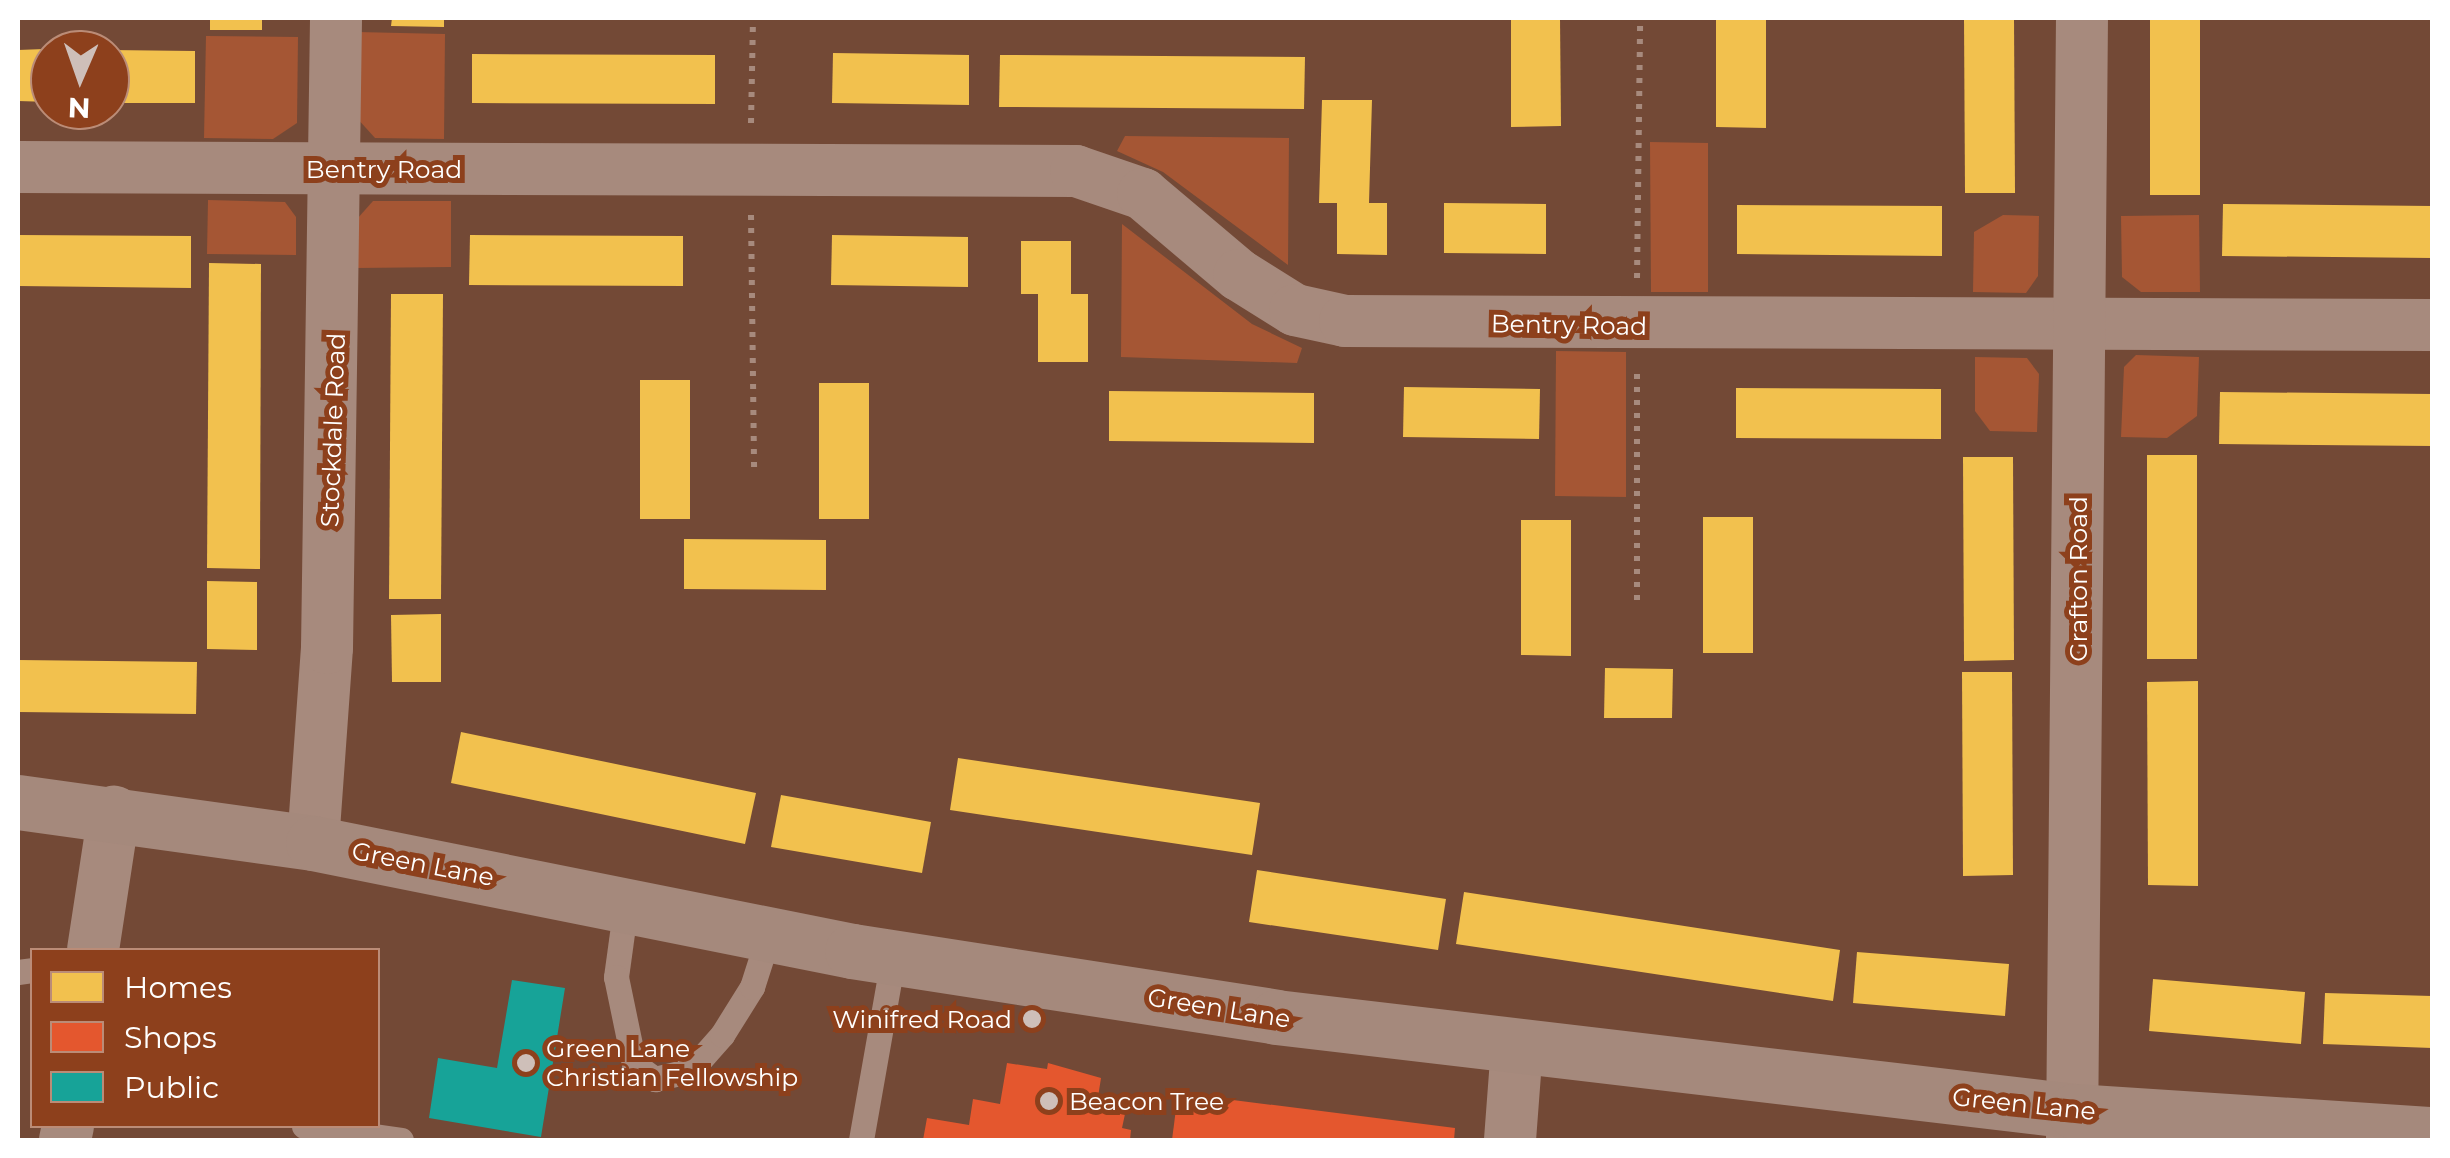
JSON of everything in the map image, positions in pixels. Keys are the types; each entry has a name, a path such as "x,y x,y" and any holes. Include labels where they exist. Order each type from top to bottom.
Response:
{"main road":[{"name":"Green Lane","path":"18,802 114,812 312,843 893,958 2073,1126 2432,1134"}],"street":[{"name":"Stockdale Road","path":"312,843 327,648 336,18"},
{"name":"Grafton Road","path":"2073,1126 2082,18"},
{"name":"Bentry Road","path":"18,168 1076,171 1143,194 1238,275 1296,310 1345,321 2432,325"},
{"path":"93,948 114,812"},
{"path":"1510,1140 1517,1047"}],"lane":[{"path":"626,904 616,977 634,1064 655,1079 691,1070 722,1035 752,987 769,934"},
{"path":"861,1140 893,958"},
{"path":"318,1128 401,1140"}],"path":[{"path":"753,18 750,168 754,474"}],"shaded area":[{"path":"357,32 445,34 444,139 375,138 356,117"},
{"path":"206,36 298,37 297,123 273,139 204,138"},
{"path":"1125,136 1289,138 1288,265 1163,172 1117,151"},
{"path":"1650,142 1708,143 1708,292 1651,292"},
{"path":"208,200 285,202 296,217 296,255 207,254"},
{"path":"373,201 451,201 451,267 357,268 357,219"},
{"path":"2003,215 2039,216 2038,276 2026,293 1973,292 1974,232"},
{"path":"2199,215 2200,292 2141,292 2122,277 2121,216"},
{"path":"1122,224 1252,324 1302,348 1297,363 1121,357"},
{"path":"1556,351 1626,352 1626,497 1555,496"},
{"path":"2136,355 2199,357 2197,416 2167,438 2121,437 2124,367"},
{"path":"1975,357 2027,358 2039,374 2037,432 1990,431 1975,411"}],"building: Homes":[{"path":"210,18 262,18 262,30 210,30"},
{"path":"392,18 444,18 444,27 391,26"},
{"path":"1511,18 1560,18 1561,126 1511,127"},
{"path":"1716,18 1766,18 1766,128 1716,127"},
{"path":"1964,18 2014,18 2015,193 1965,193"},
{"path":"2150,18 2200,18 2200,195 2150,195"},
{"path":"18,50 30,50 30,101 18,101"},
{"path":"130,50 195,51 195,103 130,103"},
{"path":"833,53 969,55 969,105 832,103"},
{"path":"472,54 715,55 715,104 472,103"},
{"path":"1000,55 1305,57 1304,109 999,107"},
{"path":"1322,100 1372,100 1369,203 1387,203 1387,255 1337,254 1337,203 1319,203"},
{"path":"1444,203 1546,204 1546,254 1444,253"},
{"path":"2223,204 2432,206 2432,258 2222,256"},
{"path":"1737,205 1942,206 1942,256 1737,254"},
{"path":"18,235 191,236 191,288 18,286"},
{"path":"470,235 683,236 683,286 469,285"},
{"path":"832,235 968,237 968,287 831,285"},
{"path":"1021,241 1071,241 1071,294 1088,294 1088,362 1038,362 1038,294 1021,294"},
{"path":"209,263 261,264 260,569 207,568"},
{"path":"391,294 443,294 441,599 389,599"},
{"path":"640,380 690,380 690,519 640,519"},
{"path":"819,383 869,383 869,519 819,519"},
{"path":"1404,387 1540,389 1539,439 1403,437"},
{"path":"1736,388 1941,389 1941,439 1736,438"},
{"path":"1109,391 1314,393 1314,443 1109,441"},
{"path":"2220,392 2432,394 2432,446 2219,444"},
{"path":"2147,455 2197,455 2197,659 2147,659"},
{"path":"1963,457 2013,457 2014,660 1964,661"},
{"path":"1703,517 1753,517 1753,653 1703,653"},
{"path":"1521,520 1571,520 1571,656 1521,655"},
{"path":"684,539 826,540 826,590 684,589"},
{"path":"207,581 257,582 257,650 207,649"},
{"path":"441,614 441,682 392,682 391,615"},
{"path":"18,660 197,662 196,714 18,712"},
{"path":"1605,668 1673,669 1672,718 1604,718"},
{"path":"1962,672 2012,672 2013,875 1963,876"},
{"path":"2198,681 2198,886 2148,885 2147,682"},
{"path":"461,732 756,793 745,844 451,783"},
{"path":"958,758 1260,803 1252,855 950,810"},
{"path":"781,795 931,822 922,873 771,847"},
{"path":"1257,870 1446,899 1438,950 1249,922"},
{"path":"1464,892 1840,950 1833,1001 1456,944"},
{"path":"1857,952 2009,964 2005,1016 1853,1003"},
{"path":"2153,979 2305,992 2301,1044 2149,1031"},
{"path":"2325,993 2432,996 2432,1048 2323,1044"}],"building: Shops":[{"name":"Beacon Tree","path":"1007,1063 1047,1069 1048,1063 1101,1078 1096,1110 1125,1114 1122,1128 1131,1130 1130,1140 923,1140 927,1118 969,1125 973,1099 1000,1104"},
{"path":"1178,1093 1455,1128 1454,1140 1172,1140"}],"building: Public":[{"name":"Green Lane Christian Fellowship","path":"512,980 565,988 541,1137 429,1118 438,1058 497,1068"}],"place":[{"name":"Winifred Road","path":"1032,1019"},
{"name":"Green Lane Christian Fellowship","path":"526,1063"},
{"name":"Beacon Tree","path":"1049,1101"}]}
